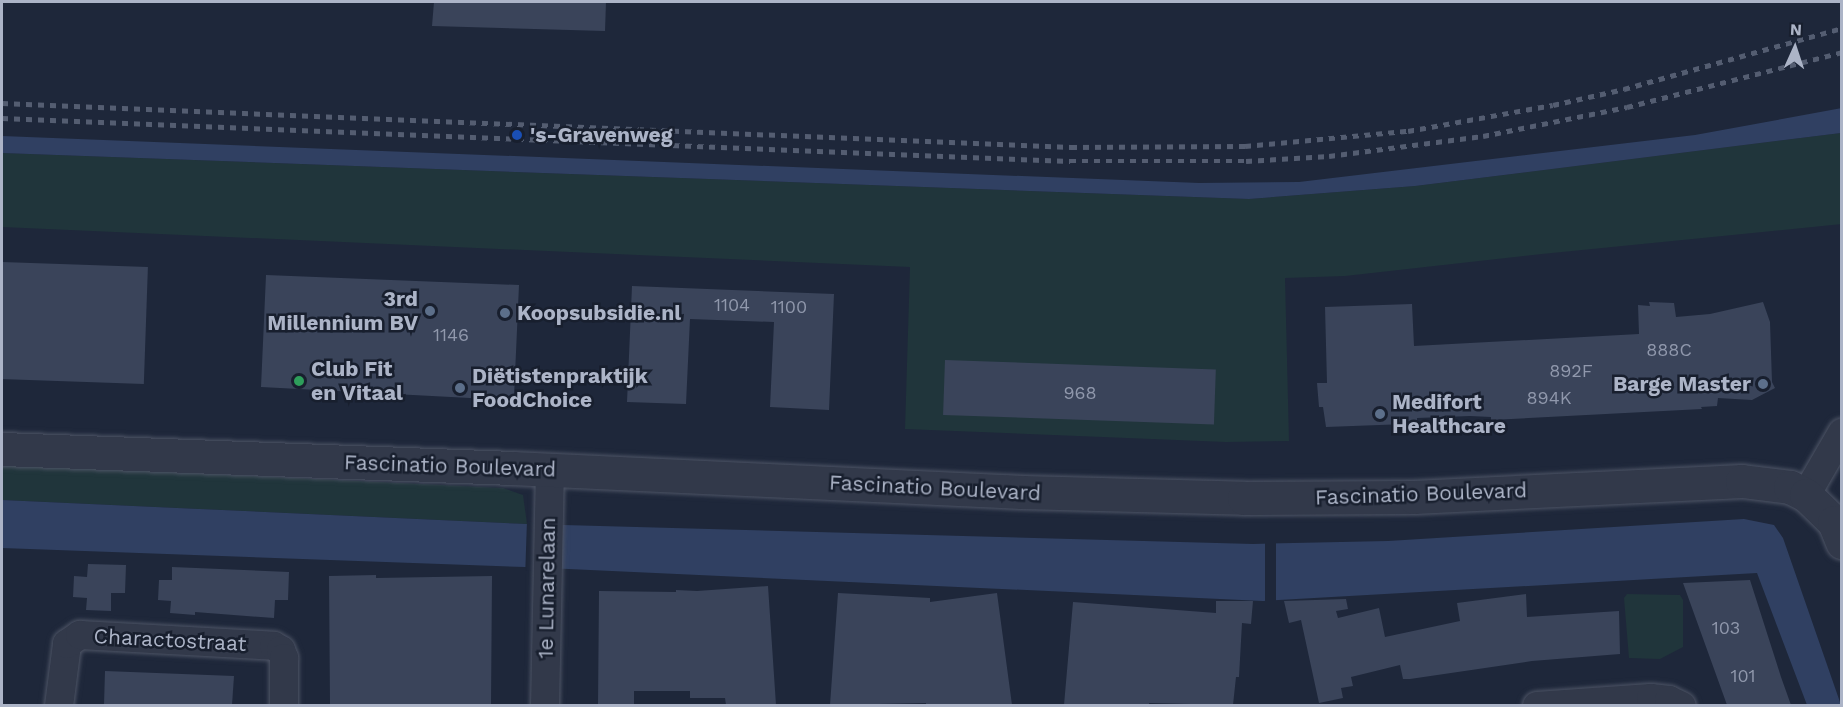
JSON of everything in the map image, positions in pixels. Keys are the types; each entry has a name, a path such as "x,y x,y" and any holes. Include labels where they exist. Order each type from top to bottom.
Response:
{"street":[{"path":"1806,495 1842,433"},
{"name":"Fascinatio Boulevard","path":"2,449 549,483 1244,498 1414,496 1742,481 1790,487 1806,495 1834,522 1842,542"},
{"name":"1e Lunarelaan","path":"545,705 549,483"},
{"name":"Charactostraat","path":"59,705 67,644 81,635 274,646 281,650 284,658 284,705"},
{"path":"1537,705 1652,698 1669,699 1682,705"}],"green space":[{"path":"1841,133 1842,224 1345,276 1285,278 1289,441 1226,442 905,429 910,267 2,227 2,153 1249,199 1415,186"},
{"path":"2,464 503,488 523,495 527,524 2,500"},
{"path":"1627,594 1680,595 1683,600 1683,647 1660,659 1629,658 1624,598"}],"water":[{"path":"1842,108 1841,133 1415,186 1249,199 2,153 2,136 1199,183 1299,182 1695,135"},
{"path":"2,500 527,524 1253,544 1388,541 1744,519 1774,525 1783,538 1841,705 1807,705 1757,573 1263,601 525,567 2,548"}],"pier":[{"path":"527,521 562,522 560,571 525,570"},
{"path":"1265,541 1276,541 1276,603 1265,603"}],"building":[{"path":"434,2 606,2 605,31 432,26"},
{"path":"2,262 148,267 144,384 2,379"},
{"path":"266,275 519,285 514,397 489,396 489,399 261,387"},
{"path":"632,286 834,294 829,410 770,407 774,322 690,319 686,404 627,402"},
{"path":"1649,302 1674,303 1676,317 1710,314 1763,302 1770,322 1772,382 1775,388 1752,400 1718,398 1717,406 1701,407 1702,409 1491,420 1491,417 1470,416 1417,418 1417,421 1406,422 1406,424 1326,427 1323,407 1319,407 1317,383 1327,383 1325,307 1412,304 1414,346 1639,334 1638,305 1650,306"},
{"path":"945,360 1216,369 1214,424 943,415"},
{"path":"88,564 126,565 125,593 111,593 111,611 86,610 87,598 73,597 74,576 87,577"},
{"path":"172,567 289,572 288,600 275,600 274,618 195,612 195,615 170,613 171,601 158,600 159,580 172,580"},
{"path":"376,575 376,578 492,576 491,705 330,705 329,576"},
{"path":"1750,580 1791,705 1727,705 1683,583"},
{"path":"768,586 776,705 726,705 725,698 690,698 690,691 634,691 634,705 598,705 599,591 676,592 676,590 697,591"},
{"path":"838,593 930,598 930,602 997,593 1012,705 926,705 926,703 830,705"},
{"path":"1526,594 1527,617 1619,611 1620,654 1532,661 1410,679 1403,679 1400,665 1351,677 1353,686 1341,688 1343,698 1319,703 1301,620 1289,623 1284,601 1346,599 1348,609 1336,611 1338,618 1379,608 1385,637 1460,621 1457,603"},
{"path":"1216,601 1253,601 1251,624 1242,623 1239,677 1236,677 1233,705 1149,703 1149,705 1064,705 1073,602 1216,613"},
{"path":"105,671 234,676 232,705 104,705"}],"railway":[{"path":"2,103 1071,147 1245,146 1408,131 1553,105 1624,89 1842,28"},
{"path":"2,118 1070,161 1246,161 1329,156 1483,136 1627,107 1842,52"}],"place":[{"name":"'s-Gravenweg","path":"517,135"},
{"name":"3rd Millennium BV","path":"430,311"},
{"name":"Koopsubsidie.nl","path":"505,313"},
{"name":"Club Fit en Vitaal","path":"299,381"},
{"name":"Barge Master","path":"1763,384"},
{"name":"Diëtistenpraktijk FoodChoice","path":"460,388"},
{"name":"Medifort Healthcare","path":"1380,414"}]}
